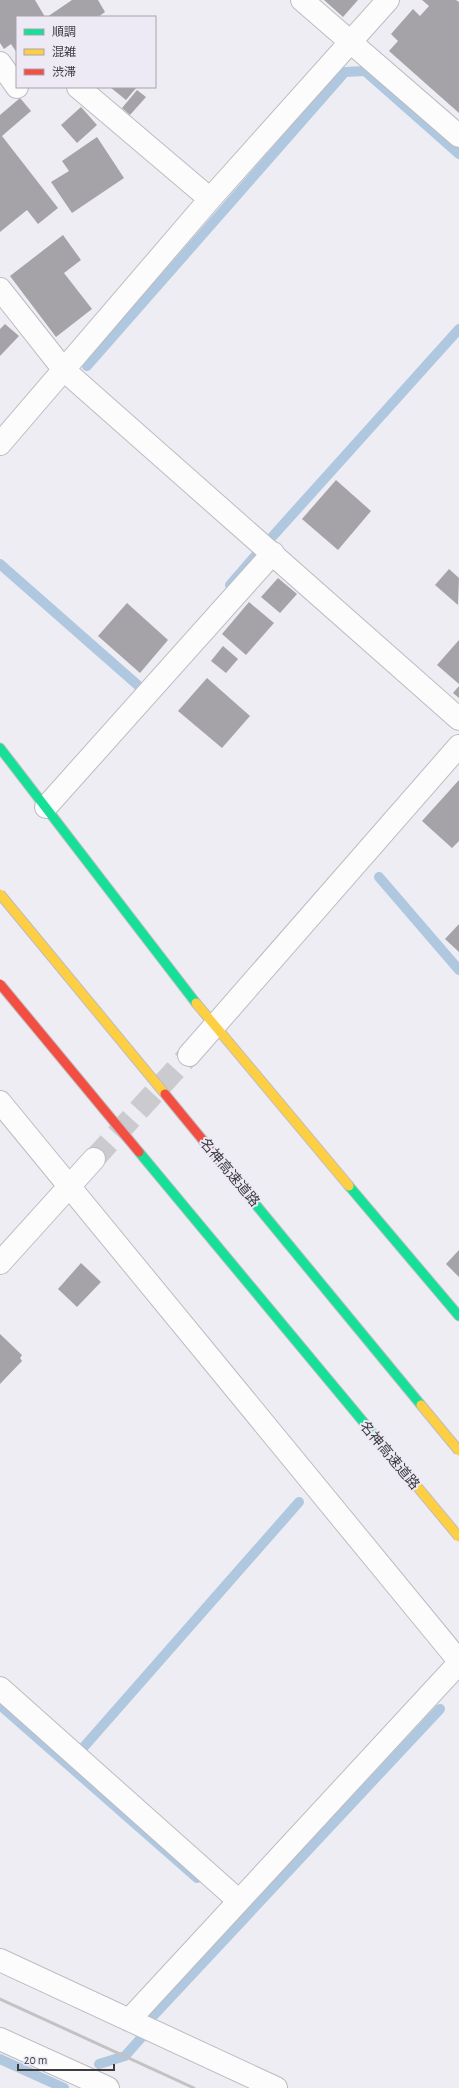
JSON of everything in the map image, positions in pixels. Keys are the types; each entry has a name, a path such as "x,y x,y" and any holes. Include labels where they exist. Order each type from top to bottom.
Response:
{"main road":[{"path":"0,748 214,1026 459,1316"},
{"name":"名神高速道路","path":"0,894 459,1450"},
{"name":"名神高速道路","path":"0,984 459,1537"}],"street":[{"path":"302,0 459,136"},
{"path":"0,444 210,199 388,0"},
{"path":"0,63 16,86"},
{"path":"79,88 210,199"},
{"path":"0,289 64,370 459,718"},
{"path":"46,807 273,553"},
{"path":"189,1055 459,746"},
{"path":"0,1102 459,1662 129,2020"},
{"path":"0,1263 94,1159"},
{"path":"0,1688 239,1901"},
{"path":"0,1960 276,2088"},
{"path":"0,2039 100,2086"}],"building":[{"path":"0,0 35,0 44,16 16,16 16,52 11,44 4,49 0,43"},
{"path":"72,0 98,0 105,12 99,16 48,16"},
{"path":"324,0 358,0 343,17"},
{"path":"422,0 456,0 459,2 459,113 389,51 398,41 391,34 413,9 420,16 429,6"},
{"path":"111,88 136,88 126,100"},
{"path":"137,90 146,97 130,115 122,108"},
{"path":"20,98 31,111 2,136 58,208 38,224 27,210 0,232 0,115"},
{"path":"81,107 97,125 77,143 61,125"},
{"path":"97,137 124,178 72,213 51,182 69,171 62,161"},
{"path":"63,235 81,260 64,273 92,309 56,337 10,276"},
{"path":"5,324 19,336 0,356 0,329"},
{"path":"336,480 371,511 338,550 302,519"},
{"path":"449,569 459,578 458,605 435,585"},
{"path":"278,578 297,594 280,613 261,597"},
{"path":"249,602 274,623 246,655 222,634"},
{"path":"127,603 168,640 140,673 98,636"},
{"path":"459,640 459,684 437,665"},
{"path":"223,646 238,659 226,673 211,661"},
{"path":"207,678 250,716 222,748 178,711"},
{"path":"459,686 459,698 453,693"},
{"path":"459,780 459,841 452,848 422,821"},
{"path":"459,924 459,952 445,939"},
{"path":"459,1250 459,1277 446,1264"},
{"path":"81,1263 101,1282 77,1307 58,1289"},
{"path":"0,1334 22,1355 20,1358 22,1361 0,1384"}],"waterway":[{"path":"87,366 345,72 365,71 459,154"},
{"path":"272,537 459,329"},
{"path":"230,585 256,555"},
{"path":"0,564 141,688"},
{"path":"379,877 459,970"},
{"path":"82,1749 299,1502"},
{"path":"0,1705 197,1878"},
{"path":"153,2016 440,1709"},
{"path":"99,2064 125,2056 141,2038"},
{"path":"0,2059 64,2088"}],"tunnel":[{"path":"94,1159 189,1055"}],"railway":[{"path":"0,1999 194,2088"}],"traffic: fast":[{"path":"0,748 196,1003"},
{"path":"139,1152 405,1472"},
{"path":"349,1186 459,1316"},
{"path":"252,1200 421,1405"}],"traffic: slow":[{"path":"0,894 165,1094"},
{"path":"196,1003 349,1186"},
{"path":"421,1405 459,1451"},
{"path":"405,1472 459,1537"}],"traffic: jam":[{"path":"0,984 139,1152"},
{"path":"165,1094 252,1200"}]}
